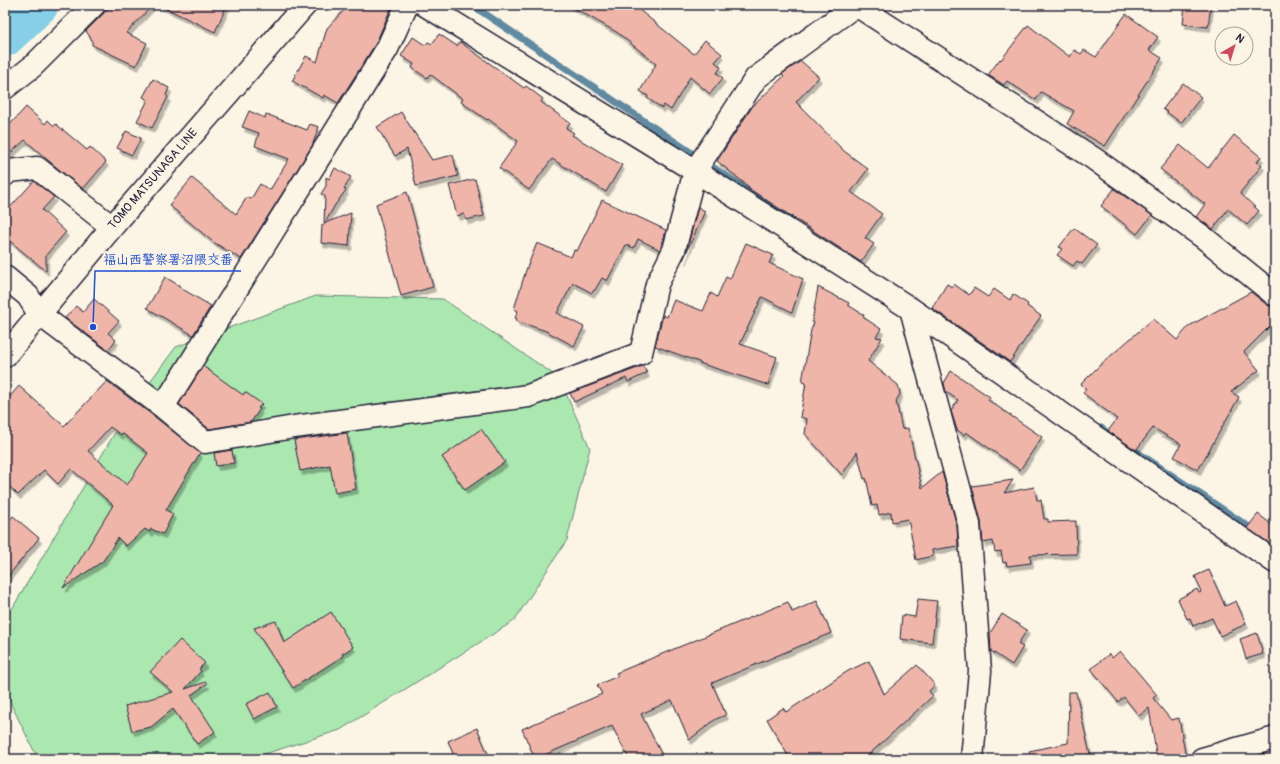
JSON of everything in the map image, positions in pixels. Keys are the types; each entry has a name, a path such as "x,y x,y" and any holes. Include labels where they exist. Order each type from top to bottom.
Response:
{"street":[{"path":"5,88 33,66 94,5"},
{"name":"TOMO MATSUNAGA LINE","path":"5,356 112,227 305,5"},
{"path":"163,407 387,49 407,5"},
{"path":"425,5 700,164 1275,562"},
{"path":"5,277 28,296 39,314 163,407 205,442 294,426 528,396 641,354 657,284 674,250 700,164 756,78 856,5 1093,158 1203,237 1275,295"},
{"path":"5,175 9,171 37,168 112,227"},
{"path":"910,309 969,524 980,671 972,759"},
{"path":"1202,759 1275,738"}],"green space":[{"path":"316,296 443,299 559,378 590,448 567,540 514,621 340,730 249,759 38,759 10,702 5,667 5,621 127,412 176,347"}],"building":[{"path":"112,5 153,5 126,33 147,43 136,66 92,45 92,40 86,31"},
{"path":"159,5 227,5 215,32"},
{"path":"349,5 381,5 391,8 376,43 338,103 324,95 323,98 292,81 306,56 317,62 327,28"},
{"path":"569,5 633,5 694,54 705,40 722,54 715,62 721,67 717,73 723,78 710,94 690,77 671,110 664,105 662,108 647,98 648,96 640,91 656,64 618,33"},
{"path":"1185,5 1211,5 1208,27 1183,24"},
{"path":"1126,14 1158,37 1149,50 1162,58 1105,146 1067,124 1074,111 1041,92 1036,100 1007,81 1004,85 988,75 1028,25 1070,57 1074,50 1081,54 1084,50 1096,57"},
{"path":"439,34 457,46 460,42 524,88 526,86 543,99 541,102 570,123 566,128 574,133 572,135 622,165 606,192 552,159 529,190 499,168 518,141 488,119 487,120 461,102 463,99 430,74 427,78 412,68 414,64 401,56 413,37 425,45 428,42 432,44"},
{"path":"801,61 819,77 796,102 844,151 868,169 851,192 882,214 865,238 874,244 861,262 748,188 749,187 717,161 752,107 784,76 782,74"},
{"path":"153,79 169,88 166,95 168,97 152,128 137,121 148,100 143,97"},
{"path":"1183,83 1201,97 1181,123 1163,109"},
{"path":"26,107 45,124 48,120 54,126 56,124 87,150 90,147 106,162 83,189 25,140 5,158 5,130"},
{"path":"249,111 265,118 266,114 307,130 310,124 319,127 312,146 241,259 213,242 169,205 192,178 236,214 247,197 251,199 260,184 270,190 289,159 255,146 259,133 242,127"},
{"path":"401,112 432,160 453,155 458,176 416,186 407,149 395,156 377,127"},
{"path":"126,131 141,138 132,155 117,148"},
{"path":"1234,135 1261,157 1257,162 1262,165 1240,193 1259,211 1247,225 1228,209 1213,229 1196,217 1205,204 1160,169 1180,145 1208,168"},
{"path":"335,168 351,177 344,189 346,190 335,205 325,223 351,213 349,246 321,243 322,225 324,225 325,196 321,194 326,186 326,177 329,179"},
{"path":"475,179 484,216 466,220 464,214 457,216 449,185"},
{"path":"34,181 54,197 42,210 66,232 46,255 46,271 5,237 5,213"},
{"path":"1114,189 1152,215 1137,234 1101,206"},
{"path":"407,192 433,287 401,296 376,204"},
{"path":"602,200 666,230 660,250 638,239 634,248 626,245 607,281 602,278 592,293 573,283 557,313 584,327 574,346 546,331 516,321 517,319 515,318 518,311 514,309 526,270 537,243 571,257 574,250 577,251"},
{"path":"698,207 705,211 683,260 686,253"},
{"path":"1074,228 1097,245 1082,264 1077,261 1073,266 1057,255 1062,249 1059,247"},
{"path":"746,243 773,255 769,263 803,279 792,312 762,297 740,344 777,357 768,385 699,363 655,346 663,315 667,317 674,300 703,311 711,293 717,297 726,277 730,279"},
{"path":"165,277 211,306 193,335 147,308"},
{"path":"947,284 952,287 954,284 969,295 974,288 988,297 994,289 1010,300 1013,294 1028,304 1027,306 1041,316 1010,362 932,308"},
{"path":"818,287 849,303 848,305 864,315 863,317 881,329 876,337 882,338 868,361 898,385 900,394 896,401 902,429 908,428 922,488 942,472 957,526 958,546 932,550 933,556 916,560 908,519 892,522 891,512 879,515 877,505 872,506 866,478 864,479 857,452 842,475 805,434 807,419 800,417 806,383 802,382 811,330 814,323 812,322"},
{"path":"1251,292 1267,305 1275,307 1275,321 1244,352 1259,370 1231,392 1239,397 1198,470 1174,457 1181,444 1153,428 1136,450 1108,431 1117,419 1083,393 1086,389 1081,384 1099,366 1153,319 1177,340 1189,326"},
{"path":"94,299 119,321 108,333 116,340 108,350 65,318 76,306 83,312"},
{"path":"203,366 243,395 245,392 262,404 258,408 260,409 251,422 209,429 179,404"},
{"path":"643,366 647,373 628,382 626,378 574,402 570,393"},
{"path":"951,371 990,397 988,400 1042,437 1020,470 966,432 964,435 957,430 951,411 958,400 946,392 944,383"},
{"path":"107,381 200,453 166,510 173,514 163,534 151,529 150,532 145,529 126,546 118,538 103,561 63,588 113,505 71,469 58,484 44,470 18,495 5,482 5,402 19,386 64,426","holes":["110,427 121,435 122,433 148,453 127,485 88,451"]},
{"path":"481,429 505,462 465,490 442,457"},
{"path":"347,433 356,489 335,493 330,465 300,471 294,440"},
{"path":"232,450 234,463 216,466 214,453"},
{"path":"1013,480 1004,493 1034,487 1037,500 1041,500 1044,519 1048,519 1048,522 1076,521 1077,554 1030,555 1031,563 1007,566 1006,562 1003,563 1001,551 995,552 993,541 983,543 981,521 972,486"},
{"path":"1258,514 1275,527 1275,547 1247,528"},
{"path":"13,516 39,538 5,580 5,525"},
{"path":"1209,570 1225,606 1236,601 1246,624 1220,636 1212,618 1193,626 1190,618 1187,619 1178,599 1197,589 1199,593 1201,592 1195,576"},
{"path":"918,599 937,601 932,643 900,639 902,615 915,617"},
{"path":"817,601 831,633 712,683 726,715 716,719 689,740 672,700 641,714 664,759 629,759 612,726 535,759 522,729 602,694 597,685 618,676 616,673 788,602 792,612"},
{"path":"331,612 353,647 342,654 343,656 293,688 254,628 276,621 284,643"},
{"path":"1002,614 1027,630 1018,644 1023,647 1012,665 991,651 990,633"},
{"path":"1257,633 1263,654 1246,659 1240,639"},
{"path":"180,640 205,663 199,669 201,671 185,689 206,682 207,684 191,695 215,732 197,744 173,709 151,727 132,731 125,706 173,692 150,672"},
{"path":"1120,651 1157,695 1153,698 1171,720 1179,718 1186,759 1157,759 1149,708 1139,716 1124,697 1118,702 1091,669 1109,654 1112,658"},
{"path":"869,661 884,694 917,665 935,685 929,691 933,696 864,759 790,759 767,719 783,708 786,712 848,671"},
{"path":"270,692 277,707 254,719 246,704"},
{"path":"1069,692 1076,692 1091,759 1030,759 1029,751 1068,743"},
{"path":"477,728 490,759 455,759 448,741"}],"waterway":[{"path":"5,37 39,5"},
{"path":"472,5 793,221"},
{"path":"1101,428 1255,531"}],"place":[{"name":"福山西警察署沼隈交番","path":"93,327"}]}
